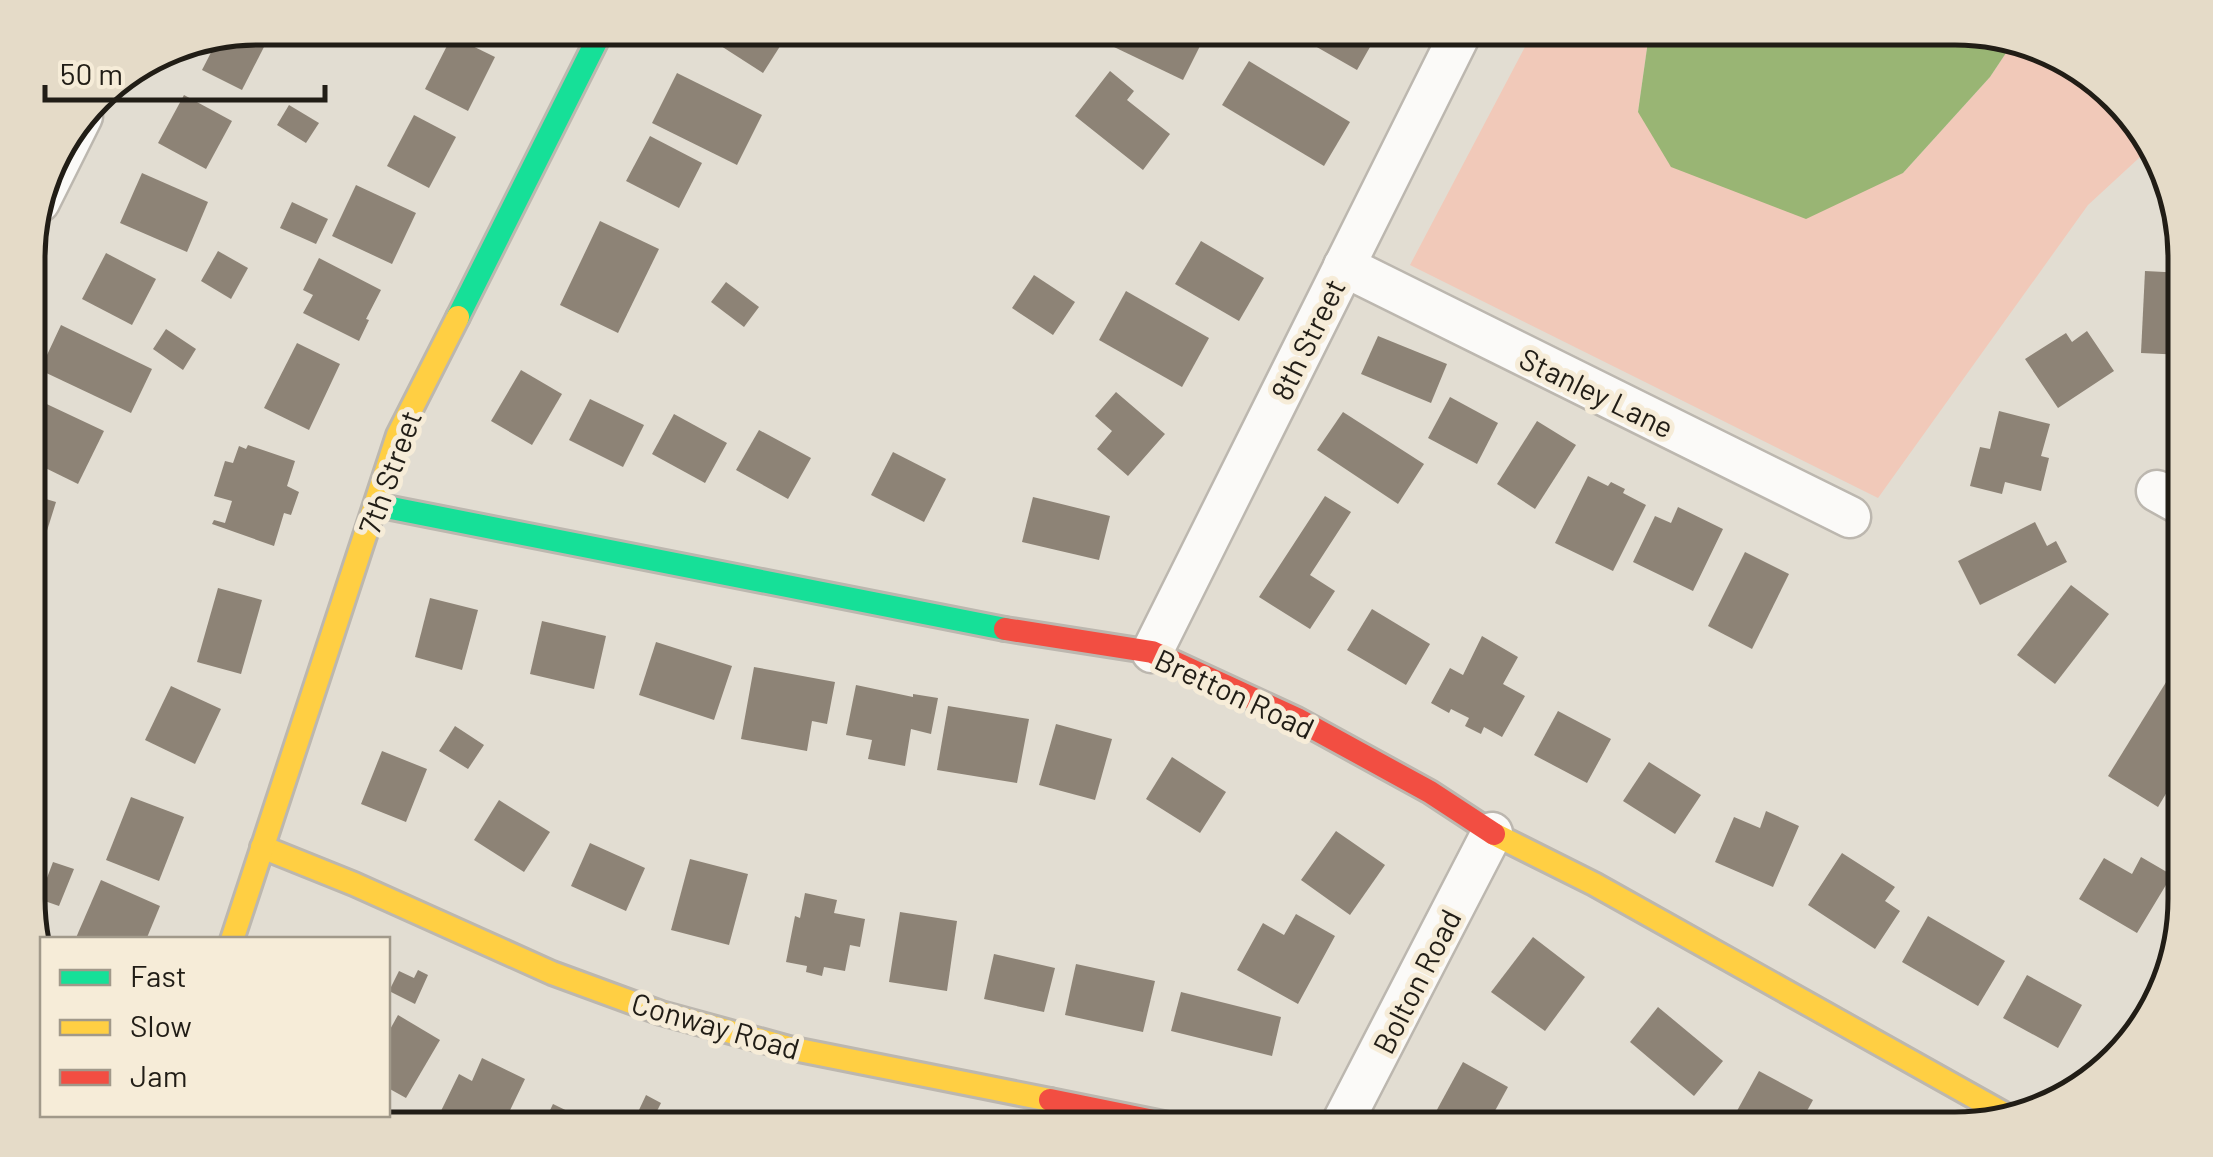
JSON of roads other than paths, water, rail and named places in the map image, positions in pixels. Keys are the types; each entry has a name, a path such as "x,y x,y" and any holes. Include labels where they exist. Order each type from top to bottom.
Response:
{"street":[{"name":"7th Street","path":"233,937 398,435 594,45"},
{"name":"8th Street","path":"1152,652 1454,45"},
{"name":"Stanley Lane","path":"1344,266 1850,517"},
{"name":"Bretton Road","path":"376,504 1035,635 1152,652 1297,720 1430,792 1492,833 1594,884 1994,1108"},
{"name":"Bolton Road","path":"1348,1112 1492,833"},
{"name":"Conway Road","path":"262,847 552,972 661,1013 789,1048 1109,1112"}]}
